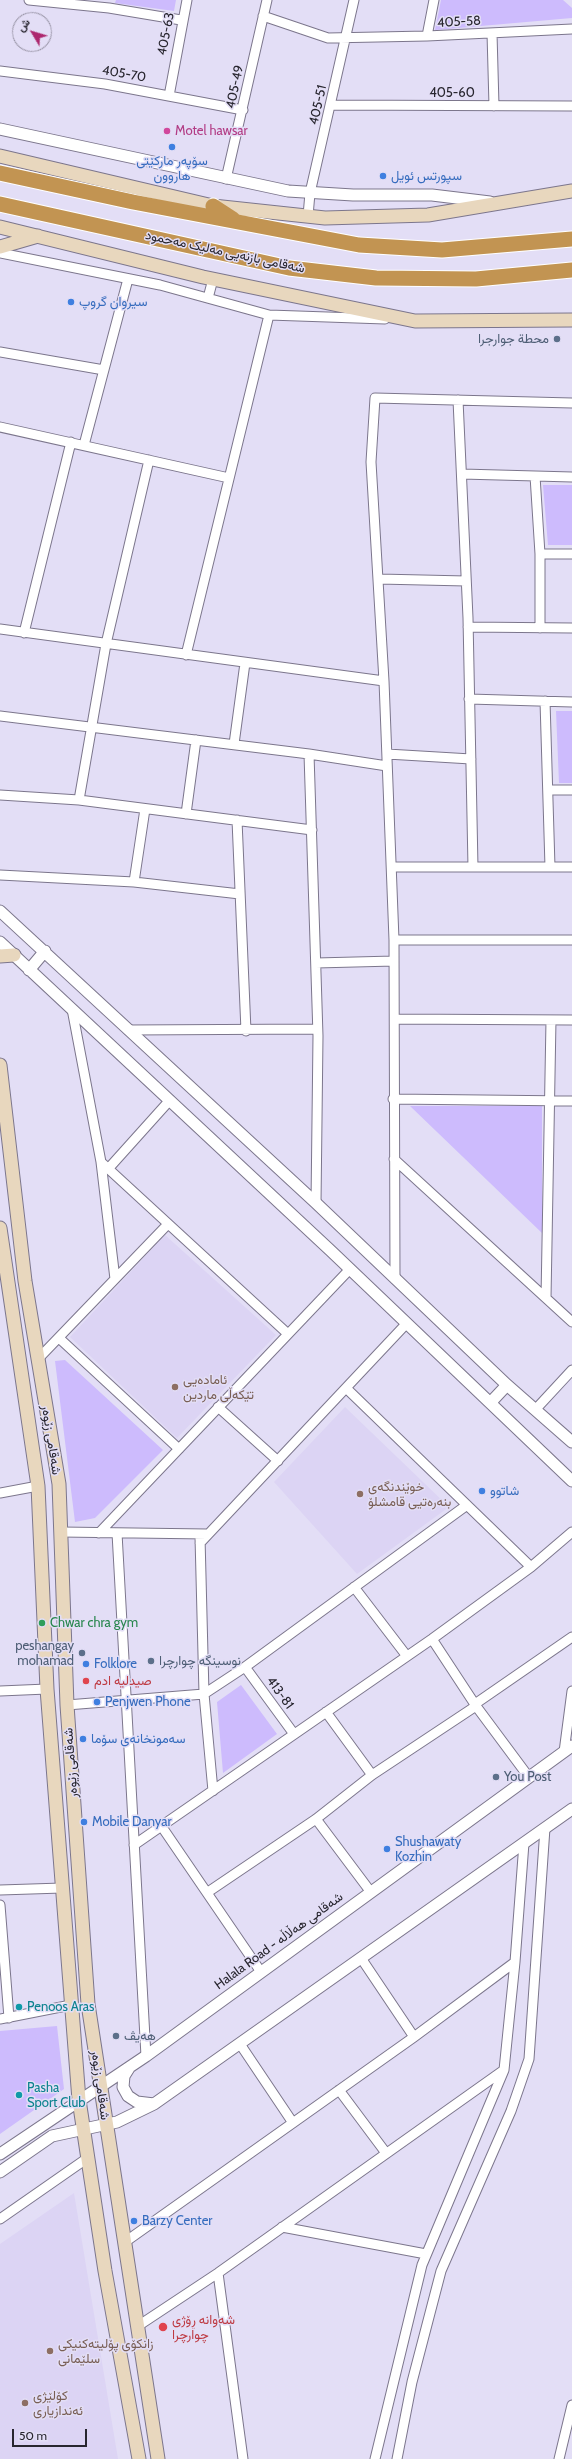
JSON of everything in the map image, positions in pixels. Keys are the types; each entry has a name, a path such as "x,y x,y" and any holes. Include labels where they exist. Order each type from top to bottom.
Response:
{"highway":[{"path":"0,173 239,223 359,245 442,250 572,239"},
{"name":"شەقامی بازنەیی مەلیک مەحمود","path":"0,204 289,268 376,278 461,279 572,270"},
{"path":"213,206 239,223"}],"main road":[{"path":"0,156 213,206 325,218 428,215 572,191"},
{"path":"0,227 213,279 415,320 572,320"},
{"path":"0,247 38,236"},
{"path":"0,956 14,955"},
{"name":"شەقامی زێوەر","path":"0,1065 26,1281 59,1484 67,1705 88,2004 158,2459"},
{"name":"شەقامی زێوەر","path":"0,1228 3,1279 38,1486 47,1689 79,2100 89,2157 105,2271 138,2459"}],"street":[{"path":"29,0 110,4 181,20"},
{"name":"405-63","path":"169,96 181,20 186,0"},
{"name":"405-49","path":"226,179 267,0"},
{"name":"405-51","path":"308,216 310,193 332,105 354,0"},
{"path":"427,36 434,0"},
{"name":"405-58","path":"263,16 328,38 427,36 572,29"},
{"path":"492,33 494,106"},
{"name":"405-70","path":"0,71 105,84 243,110"},
{"name":"405-60","path":"332,105 572,106"},
{"path":"0,129 226,179 310,193 432,195 507,203"},
{"path":"0,253 128,278 269,315 415,320"},
{"path":"84,445 128,278"},
{"path":"208,298 213,279"},
{"path":"186,655 269,315"},
{"path":"0,352 104,370"},
{"path":"395,1279 393,1099 395,1019 394,940 384,681 371,462 375,398 572,403"},
{"path":"458,400 468,627 473,867"},
{"path":"0,427 229,478"},
{"path":"24,633 71,442"},
{"path":"79,800 106,644 149,460"},
{"path":"462,474 572,477"},
{"path":"535,476 540,554 540,628"},
{"path":"540,554 572,554"},
{"path":"379,579 466,581"},
{"path":"468,627 572,628"},
{"path":"0,629 384,681"},
{"path":"234,744 244,663"},
{"path":"470,699 572,702"},
{"path":"545,701 550,867"},
{"path":"0,716 234,744 387,766"},
{"path":"186,814 196,740"},
{"path":"309,754 318,1028 316,1203"},
{"path":"386,754 471,759"},
{"path":"548,790 572,790"},
{"path":"0,795 79,800 312,830"},
{"path":"134,882 146,809"},
{"path":"237,820 246,1030"},
{"path":"392,867 572,867"},
{"path":"0,875 134,882 240,894"},
{"path":"0,911 46,951 128,1030 316,1203 507,1385 572,1442"},
{"path":"394,940 572,940"},
{"path":"0,942 350,1269 572,1481"},
{"path":"29,970 46,951"},
{"path":"316,963 394,961"},
{"path":"72,1009 101,1162 115,1279"},
{"path":"395,1019 572,1020"},
{"path":"546,1298 551,1020"},
{"path":"128,1030 246,1030 318,1028"},
{"path":"393,1099 572,1101"},
{"path":"108,1169 170,1100"},
{"path":"394,1159 572,1322"},
{"path":"101,1162 288,1334"},
{"path":"38,1359 168,1224"},
{"path":"99,1533 350,1269"},
{"path":"213,1792 204,1694 203,1537 278,1461 407,1323"},
{"path":"59,1338 179,1449"},
{"path":"535,1410 572,1370"},
{"path":"491,1402 507,1385"},
{"path":"346,1388 531,1567"},
{"path":"218,1407 278,1461"},
{"path":"0,1493 38,1486"},
{"path":"67,1705 126,1699 204,1694 245,1667 467,1505"},
{"path":"61,1532 203,1537"},
{"path":"134,1845 213,1792 406,1655 432,1639 531,1567 572,1532"},
{"path":"116,1533 146,2056"},
{"path":"354,1587 406,1655"},
{"path":"208,1892 316,1819 372,1775 476,1705 572,1636"},
{"path":"432,1639 476,1705 528,1776"},
{"name":"413-81","path":"245,1667 294,1734"},
{"path":"0,1691 47,1689"},
{"path":"568,1749 572,1691"},
{"path":"326,1712 372,1775"},
{"name":"Halala Road - شەقامی هەڵاڵە","path":"0,2154 146,2056 528,1776 568,1749"},
{"path":"0,2172 52,2136 83,2128 106,2125 127,2118 154,2104 572,1809"},
{"path":"316,1819 370,1891"},
{"path":"162,1827 208,1892 261,1972"},
{"path":"396,2459 412,2382 441,2271 511,2111 529,2059 545,1828"},
{"path":"375,2459 422,2265 504,2070 515,1962 524,1843"},
{"path":"0,1890 62,1888"},
{"path":"0,1905 5,2019 72,2005"},
{"path":"361,1958 414,2037"},
{"path":"125,2242 414,2037 515,1962"},
{"path":"240,2044 293,2123"},
{"path":"129,2067 124,2076 123,2087 128,2096 137,2102 154,2104"},
{"path":"138,2326 218,2273 504,2070"},
{"path":"339,2090 386,2153"},
{"path":"0,2219 89,2157"},
{"path":"282,2227 426,2254"},
{"path":"218,2273 243,2459"},
{"path":"395,2376 412,2382"},
{"path":"559,2459 572,2406"}],"shaded area":[{"path":"116,0 176,0 174,11 115,3"},
{"path":"441,0 563,0 572,8 572,18 435,30"},
{"path":"543,485 572,485 572,545 548,545"},
{"path":"556,711 572,711 572,783 559,783"},
{"path":"410,1106 542,1106 542,1233"},
{"name":"ئامادەیی تێکەڵی ماردین","path":"165,1235 276,1335 177,1438 70,1337"},
{"path":"65,1360 163,1450 95,1518 75,1522 55,1361"},
{"name":"خوێندنگەی بنەرەتیی قامشلۆ","path":"345,1407 449,1507 357,1574 274,1482"},
{"path":"241,1685 277,1734 223,1773 217,1702"},
{"path":"57,2026 64,2089 0,2134 0,2031"},
{"name":"زانکۆی پۆلیتەکنیکی سلێمانی","path":"74,2193 118,2459 0,2459 0,2244"}],"place":[{"name":"Motel hawsar","path":"167,131"},
{"name":"سۆپەر ماركێتی هاروون","path":"172,147"},
{"name":"سپورتس ئويل","path":"383,176"},
{"name":"سیروان گروپ","path":"71,302"},
{"name":"محطة جوارجرا","path":"557,339"},
{"name":"ئامادەیی تێکەڵی ماردین","path":"175,1387"},
{"name":"شاتوو","path":"482,1491"},
{"name":"خوێندنگەی بنەرەتیی قامشلۆ","path":"360,1494"},
{"name":"Chwar chra gym","path":"42,1623"},
{"name":"peshangay mohamad","path":"82,1653"},
{"name":"نوسینگە چوارچرا","path":"151,1661"},
{"name":"Folklore","path":"86,1664"},
{"name":"صیدلیە ادم","path":"86,1681"},
{"name":"Penjwen Phone","path":"97,1702"},
{"name":"سەمونخانەی سۆما","path":"83,1739"},
{"name":"You Post","path":"496,1777"},
{"name":"Mobile Danyar","path":"84,1822"},
{"name":"Shushawaty Kozhin","path":"387,1849"},
{"name":"Penoos Aras","path":"19,2007"},
{"name":"ھەیڤ","path":"116,2036"},
{"name":"Pasha Sport Club","path":"19,2095"},
{"name":"Barzy Center","path":"134,2221"},
{"name":"شەوانە ڕۆژی چوارچرا","path":"163,2327"},
{"name":"زانکۆی پۆلیتەکنیکی سلێمانی","path":"50,2351"},
{"name":"کۆلێژی ئەندازیاری","path":"25,2403"}]}
